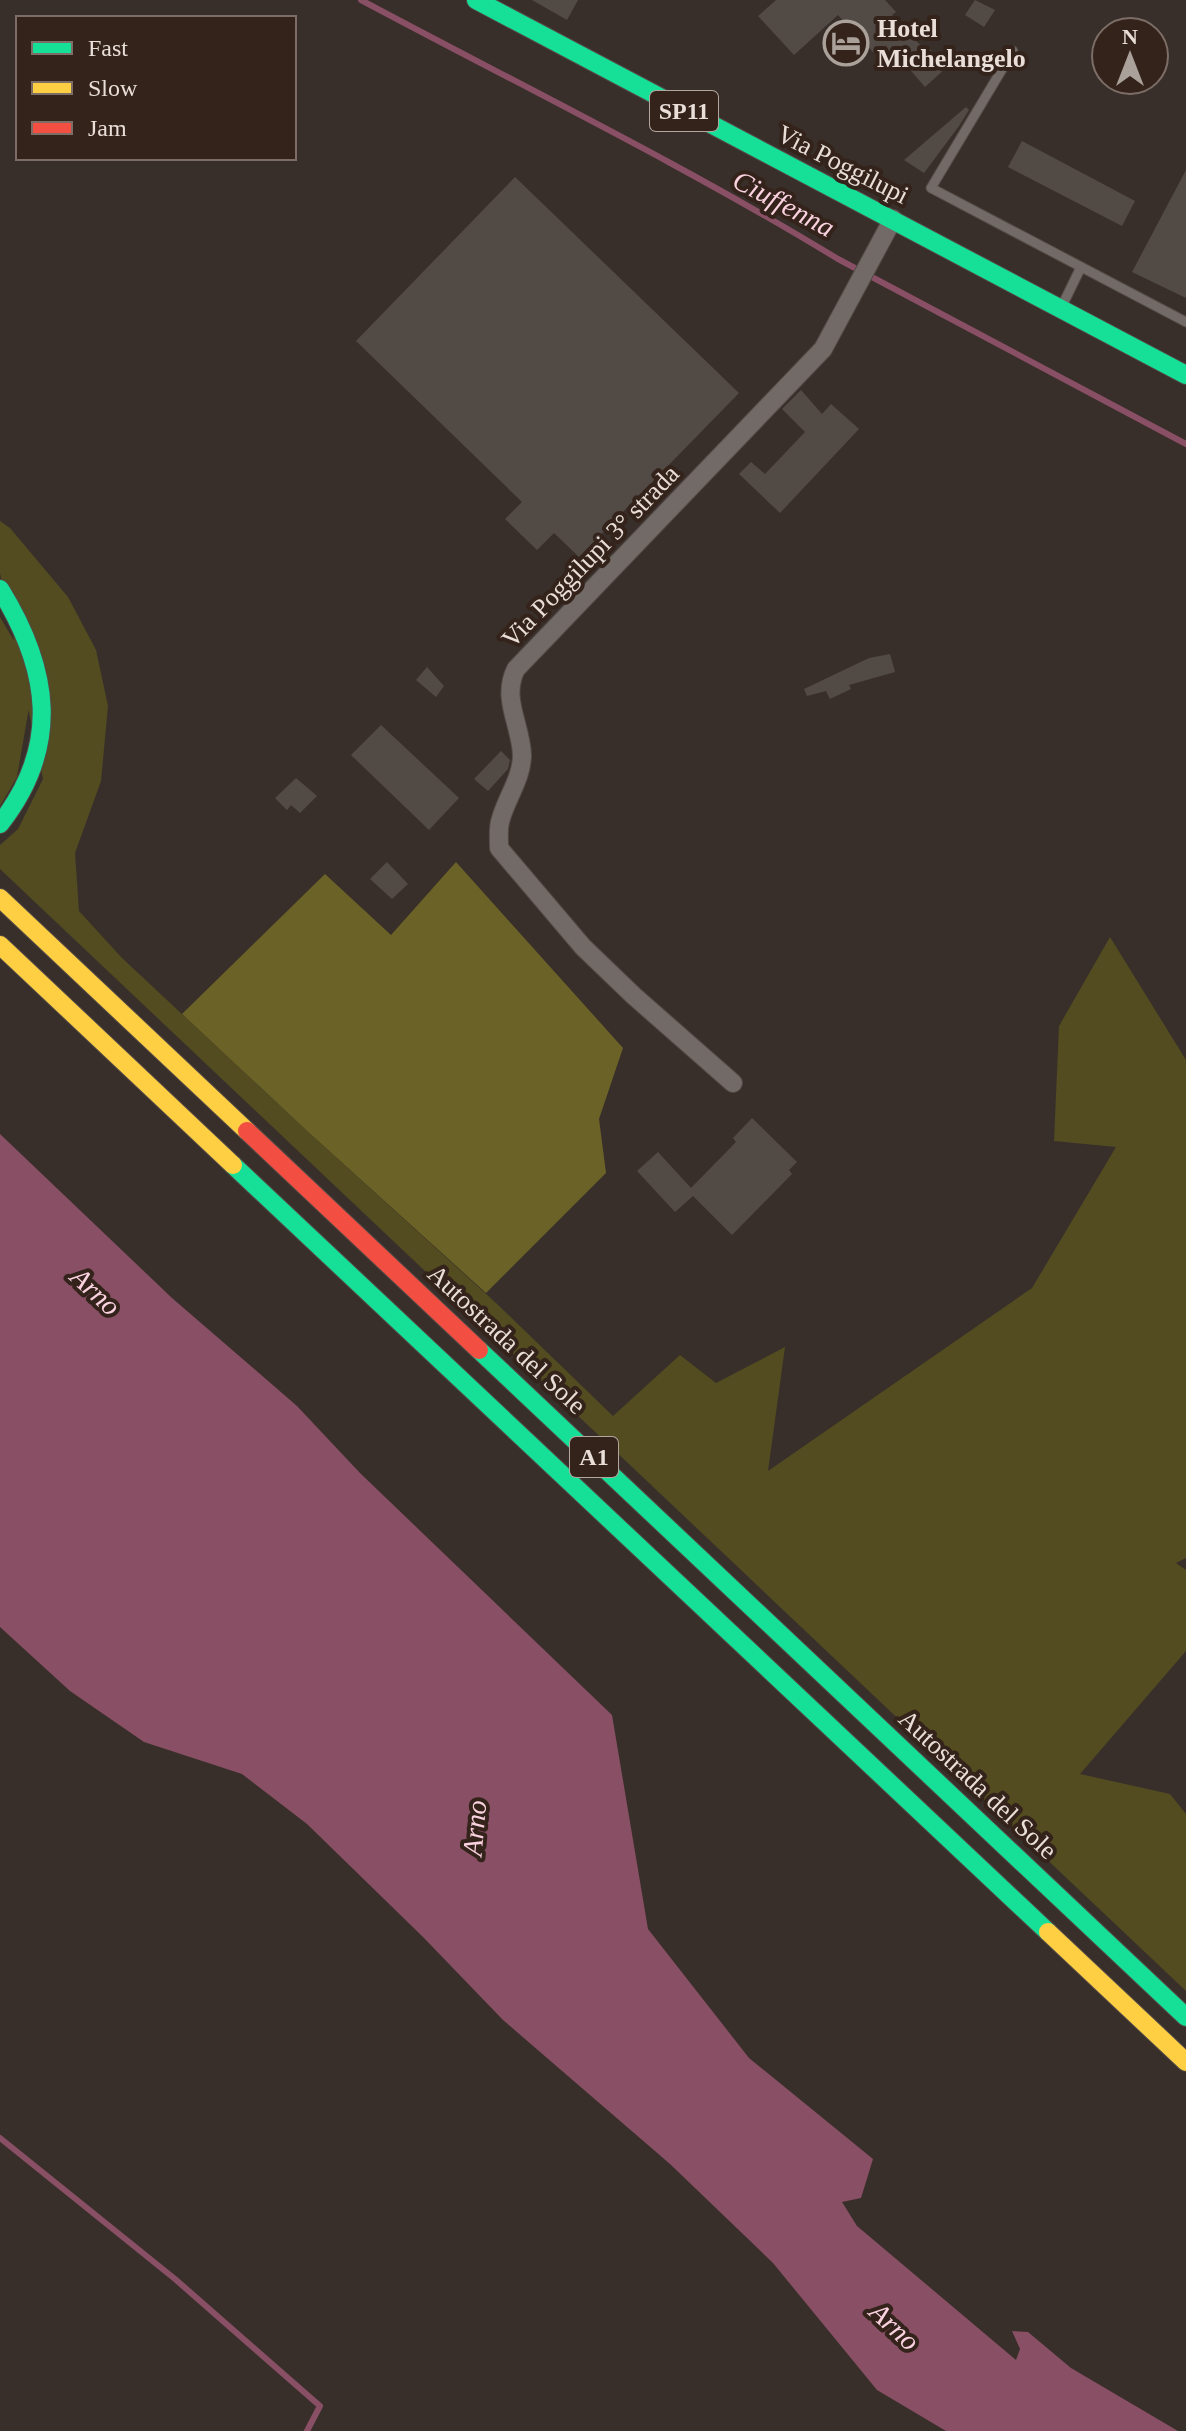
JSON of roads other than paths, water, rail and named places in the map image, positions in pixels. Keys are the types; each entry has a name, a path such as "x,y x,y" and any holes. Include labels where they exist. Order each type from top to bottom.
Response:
{"main road":[{"name":"Via Poggilupi","path":"476,0 1186,375"},
{"path":"0,589 32,648 42,701 38,752 23,793 0,824"},
{"name":"Autostrada del Sole","path":"0,898 1186,2017"},
{"name":"A1","path":"0,945 1186,2062"}],"street":[{"name":"Via Poggilupi 3° strada","path":"733,1083 583,947 499,848 499,824 521,768 522,754 509,682 516,669 823,349 893,219"}],"lane":[{"path":"1013,51 931,188 1186,322"},
{"path":"1061,307 1081,267"}],"water":[{"name":"Arno","path":"0,1134 172,1298 297,1406 360,1473 612,1715 648,1929 749,2058 873,2159 861,2198 842,2202 857,2226 1016,2360 1020,2349 1012,2331 1028,2332 1071,2368 1178,2431 946,2431 877,2390 773,2263 670,2164 503,2020 307,1824 242,1774 144,1742 70,1691 0,1627"}],"waterway":[{"name":"Ciuffenna","path":"361,0 661,158 838,259 1186,444"},
{"path":"0,2138 175,2279 320,2406 307,2431"}],"place":[{"name":"Hotel Michelangelo","path":"846,43"}]}
